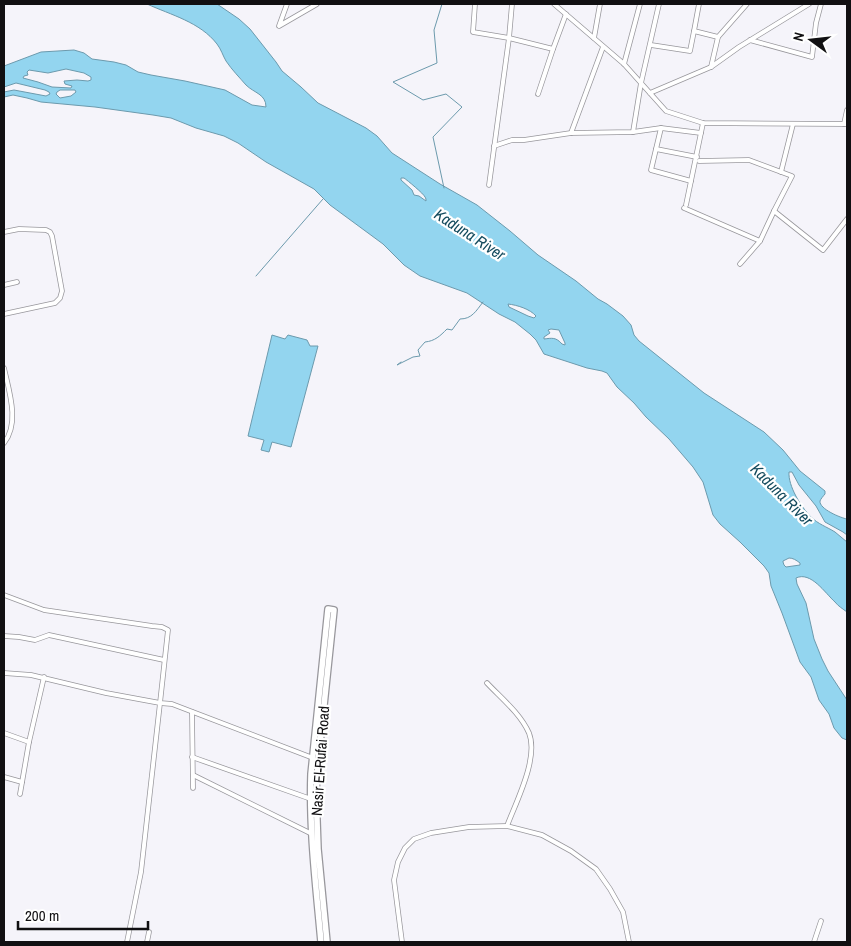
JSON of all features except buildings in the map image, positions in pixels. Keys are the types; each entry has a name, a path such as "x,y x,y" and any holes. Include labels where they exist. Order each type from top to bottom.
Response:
{"main road":[{"path":"323,686 328,609 334,610"},
{"name":"Nasir El-Rufai Road","path":"323,686 313,758 311,799 312,834 320,905 327,942"},
{"name":"Nasir El-Rufai Road","path":"321,942 316,792 323,686"}],"street":[{"path":"287,4 279,26 317,4"},
{"path":"475,4 473,32 509,38 553,49"},
{"path":"489,184 512,4"},
{"path":"554,4 624,64 666,111 703,123 846,124 847,110"},
{"path":"594,38 600,4"},
{"path":"624,64 640,4"},
{"path":"633,132 641,83 659,4"},
{"path":"651,45 690,50 699,4"},
{"path":"711,67 718,37 747,4"},
{"path":"650,92 711,67 750,40 809,4"},
{"path":"750,40 812,57 816,24 821,4"},
{"path":"538,94 566,14"},
{"path":"694,31 718,37"},
{"path":"571,133 603,47"},
{"path":"703,123 698,159 685,207 760,241"},
{"path":"781,172 794,124"},
{"path":"494,146 512,140 571,133 633,132 661,128 701,132"},
{"path":"661,128 652,170 691,181"},
{"path":"656,149 698,159 749,160 792,176 760,241 740,264"},
{"path":"774,211 822,250 847,219"},
{"path":"4,232 19,229 46,230 50,232 62,291 60,298 55,303 4,314"},
{"path":"4,285 17,282"},
{"path":"4,368 13,418 11,432 4,443"},
{"path":"4,595 44,610 166,628 168,630 141,872 127,942"},
{"path":"4,636 35,640 49,635 164,660"},
{"path":"4,673 31,674 106,694 172,704 313,758"},
{"path":"20,794 29,742 44,677"},
{"path":"486,683 520,718 530,734 531,760 507,826"},
{"path":"192,712 193,788"},
{"path":"4,733 29,742"},
{"path":"192,757 311,799"},
{"path":"193,775 312,834"},
{"path":"4,777 22,782"},
{"path":"402,942 394,880 398,862 405,848 414,840 431,833 469,827 507,826 542,835 571,851 596,870 610,889 623,912 629,942"},
{"path":"814,942 821,921"},
{"path":"147,942 149,932"}],"water":[{"name":"Kaduna River","path":"147,4 217,4 239,19 250,29 282,71 318,103 366,128 377,136 392,153 477,205 538,255 623,316 631,325 634,335 639,341 704,393 764,432 783,450 800,471 825,491 820,500 821,504 831,513 847,519 847,535 825,522 792,472 789,472 793,490 807,513 847,542 847,612 812,580 802,577 796,578 806,603 814,639 822,659 847,700 847,740 842,738 834,728 829,714 819,700 811,677 800,662 771,586 769,573 713,515 703,482 693,467 669,439 617,387 607,373 544,354 536,340 515,322 467,293 420,276 404,265 383,244 330,205 314,189 224,136 171,118 95,107 41,102 13,95 4,97 4,92 14,90 46,96 50,94 45,90 16,83 4,87 4,66 41,52 74,50 84,53 92,59 126,65 138,72 225,90 252,105 266,107 264,99 249,88 233,71 210,36 194,25","holes":["66,69 84,73 91,77 91,80 64,81 65,84 72,86 71,88 52,87 23,78 28,75 27,72 29,70 48,73","60,90 75,90 76,92 71,96 60,98 56,94","401,178 404,178 419,190 426,201 414,195","508,304 519,306 536,316 534,318 509,307","548,330 559,330 565,345 556,339 544,339 550,333","789,558 800,563 800,565 786,567 783,561"]},
{"path":"272,335 285,339 288,335 307,340 310,346 318,346 291,447 272,442 269,452 261,450 264,440 248,436"}],"waterway":[{"path":"442,4 434,30 437,63 393,82 423,100 446,94 462,107 433,137 444,188"},
{"path":"256,276 323,199"},
{"path":"401,362 397,365 413,357 420,356 418,350 425,342 432,341 447,329 452,330 460,319 471,316 483,302"}]}
